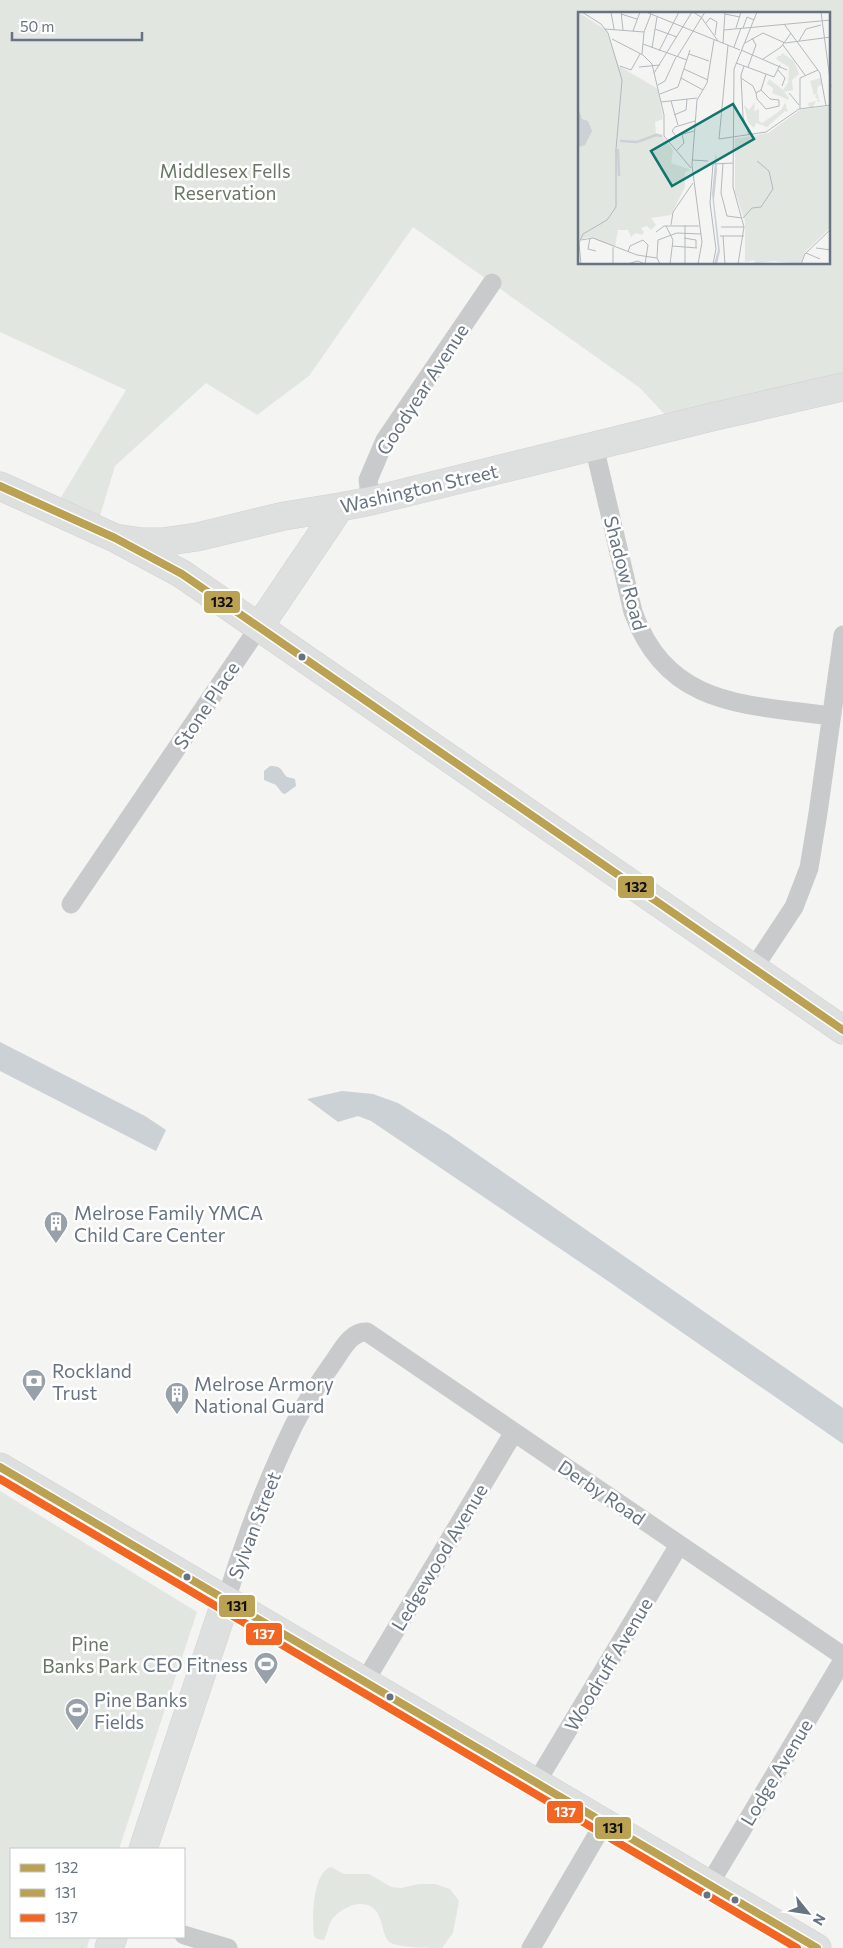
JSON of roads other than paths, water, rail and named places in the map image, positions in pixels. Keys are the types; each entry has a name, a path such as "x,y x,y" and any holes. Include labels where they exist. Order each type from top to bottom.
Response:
{"main road":[{"name":"Washington Street","path":"0,486 115,538 142,542 162,542 198,537 284,516 370,501 843,388"},
{"name":"Stone Place","path":"259,627 340,507"},
{"path":"115,538 182,574 843,1030"},
{"path":"0,1466 817,1948"},
{"name":"Sylvan Street","path":"143,1848 226,1600"}],"street":[{"name":"Goodyear Avenue","path":"370,501 368,480 385,440 492,283"},
{"name":"Shadow Road","path":"594,446 633,612 644,638 659,660 679,678 714,698 741,704 831,716"},
{"name":"Stone Place","path":"72,904 259,627"},
{"path":"754,969 794,907 809,868 843,635"},
{"name":"Derby Road","path":"360,1332 367,1332 373,1335 843,1658"},
{"name":"Sylvan Street","path":"226,1600 258,1510 292,1428 308,1398 347,1342 360,1332"},
{"name":"Ledgewood Avenue","path":"365,1682 514,1432"},
{"name":"Woodruff Avenue","path":"536,1783 679,1545"},
{"name":"Lodge Avenue","path":"709,1885 843,1658"},
{"path":"531,1948 604,1823"},
{"path":"185,1935 228,1948"}],"place":[{"name":"Melrose Family YMCA Child Care Center","path":"56,1244"},
{"name":"Rockland Trust","path":"34,1402"},
{"name":"Melrose Armory National Guard","path":"177,1415"},
{"name":"CEO Fitness","path":"266,1685"},
{"name":"Pine Banks Fields","path":"77,1731"}],"park label":[{"name":"Middlesex Fells Reservation","path":"225,181"},
{"name":"Pine Banks Park","path":"90,1654"}]}
